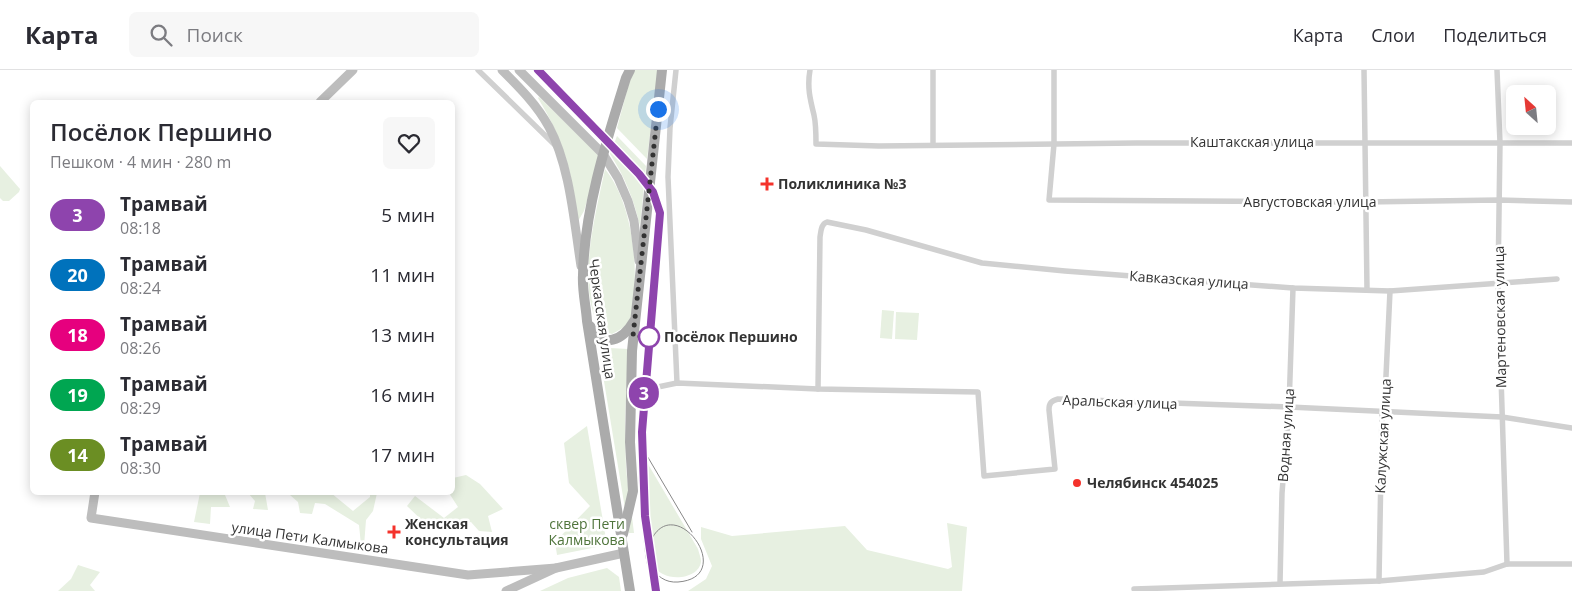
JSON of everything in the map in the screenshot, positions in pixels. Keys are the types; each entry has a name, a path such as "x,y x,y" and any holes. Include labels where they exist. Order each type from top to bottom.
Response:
{"main road":[{"path":"322,100 353,70"},
{"name":"Черкасская улица","path":"502,70 531,99 548,126 558,149 570,195 587,320 630,591"},
{"name":"Черкасская улица","path":"519,70 603,154 618,178 628,201 637,242 640,273 634,320 630,398 633,491 622,539"},
{"path":"582,277 585,244 603,154 630,70"},
{"path":"640,273 662,70"},
{"path":"587,320 595,335 601,339 608,340 622,336 634,320"},
{"name":"улица Пети Калмыкова","path":"95,495 91,518 468,575 556,568 624,554"},
{"name":"улица Пети Калмыкова","path":"506,591 556,568"}],"street":[{"path":"478,70 558,149"},
{"path":"676,70 670,128 668,177 677,382"},
{"name":"Каштакская улица","path":"810,70 808,81 809,97 814,116 816,144 878,146 1136,142 1572,143"},
{"path":"933,70 933,144"},
{"path":"1054,70 1054,144"},
{"path":"1364,70 1367,289"},
{"name":"Мартеновская улица","path":"1497,70 1500,143 1498,283 1507,564"},
{"name":"Августовская улица","path":"1054,144 1049,200 1365,202 1499,200 1572,202"},
{"name":"Кавказская улица","path":"818,389 820,236 822,228 827,222 866,230 982,263 1293,288 1390,291 1557,279"},
{"name":"Водная улица","path":"1280,583 1282,493 1293,288"},
{"name":"Калужская улица","path":"1380,581 1382,411 1385,397 1390,291"},
{"name":"Аральская улица","path":"630,398 654,388 677,382 818,389 978,392 984,476 1055,469 1048,410 1049,404 1053,400 1058,399 1502,417 1572,428"},
{"path":"1134,589 1380,581 1484,572 1507,564 1572,564"}],"green space":[{"path":"635,70 658,70 647,159 617,128 631,76"},
{"path":"539,97 600,156 584,211 578,221 566,157"},
{"path":"617,136 646,166 640,226 628,189 610,154"},
{"path":"0,166 20,189 9,201 3,201 0,198"},
{"path":"605,169 614,182 627,215 634,253 635,272 631,317 624,327 612,334 602,331 594,314 589,295 588,274 593,229"},
{"path":"882,310 894,311 892,339 880,338"},
{"path":"896,312 919,313 917,340 895,339"},
{"path":"610,348 628,349 625,422 626,469 634,533 629,533 600,357 604,350"},
{"name":"сквер Пети Калмыкова","path":"587,426 607,545 557,555 555,542 590,506 569,483 564,443"},
{"path":"645,459 698,549 701,561 699,567 688,576 672,577 664,575 653,564"},
{"path":"466,475 480,484 503,509 488,516 492,532 479,531 471,522 457,526 427,525 407,506 415,496 444,518 458,507 450,495 455,495 455,478"},
{"path":"200,495 225,495 230,507 211,507 210,524 194,522"},
{"path":"250,495 265,495 268,510 253,509 255,501"},
{"path":"290,495 333,495 353,511 370,495 377,495 373,511 366,520 364,546 361,545 359,525 325,504 315,503 312,514 300,513 298,502"},
{"path":"947,523 967,527 962,591 688,591 706,579 712,566 701,539 701,527 732,536 845,526 867,550 948,569 952,567"},
{"path":"78,565 100,572 90,585 95,591 58,591 71,579"},
{"path":"607,568 619,577 621,591 540,591 568,578"}],"tram line":[{"path":"534,70 640,179 649,190 656,213 640,410 639,450 640,490 646,554 651,576 659,591"},
{"name":"3","path":"538,70 648,184 653,192 660,213 642,409 645,516 656,591"},
{"path":"642,441 646,454 692,532"},
{"path":"647,551 657,531 669,525 682,528 694,538 702,551 703,565 696,576 678,582 662,578 650,566"}],"place":[{"name":"Поликлиника №3","path":"767,184"},
{"name":"Посёлок Першино","path":"649,337"},
{"name":"Челябинск 454025","path":"1077,483"},
{"name":"Женская консультация","path":"394,532"}],"route":[{"path":"649,337 633,336 658,109"}]}
